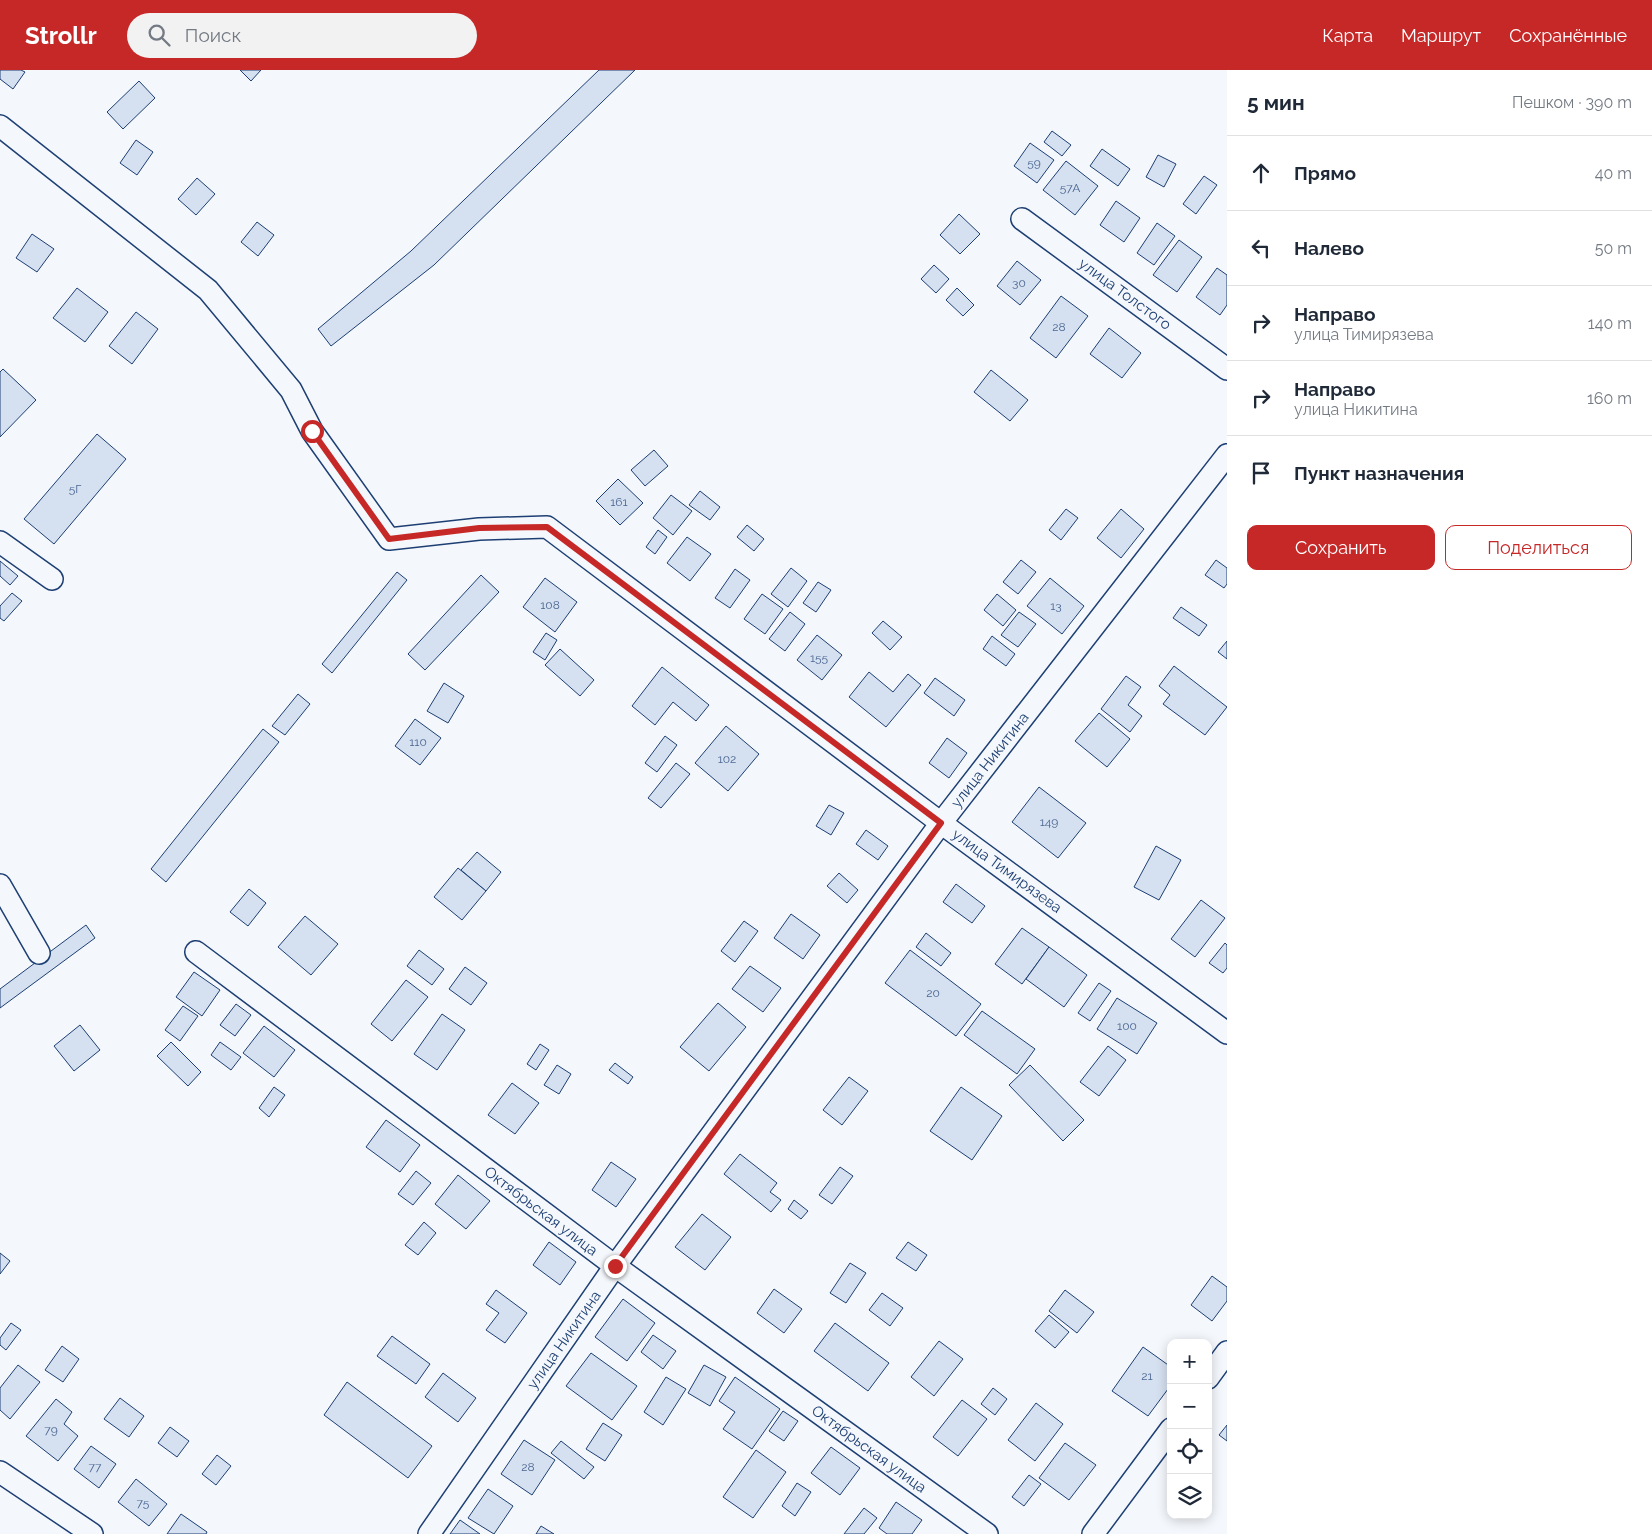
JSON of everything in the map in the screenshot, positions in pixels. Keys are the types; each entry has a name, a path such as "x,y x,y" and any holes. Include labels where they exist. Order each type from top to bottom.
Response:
{"street":[{"name":"улица Тимирязева","path":"0,126 208,290 291,390 312,431 389,539 479,528 547,527 941,823 1227,1033"},
{"name":"улица Толстого","path":"1022,219 1227,369"},
{"name":"улица Никитина","path":"429,1534 615,1266 941,823 1227,455"},
{"path":"0,542 52,579"},
{"path":"0,884 39,953"},
{"name":"Октябрьская улица","path":"196,952 615,1266 987,1534"},
{"path":"1212,1373 1227,1352"},
{"path":"1093,1534 1167,1434"},
{"path":"0,1472 92,1534"}],"building":[{"path":"0,70 21,70 25,72 13,89 0,79"},
{"path":"240,70 261,70 251,81"},
{"path":"599,70 635,70 434,265 331,346 318,329 411,251"},
{"path":"139,81 155,98 123,129 107,112"},
{"path":"1052,131 1071,145 1062,156 1044,142"},
{"path":"136,140 153,152 137,175 120,163"},
{"path":"1030,143 1054,160 1037,183 1014,166"},
{"path":"1102,149 1130,169 1118,186 1090,166"},
{"path":"1158,155 1176,164 1164,187 1146,177"},
{"path":"1066,161 1098,186 1075,215 1043,190"},
{"path":"1204,176 1217,185 1196,214 1183,204"},
{"path":"197,178 215,194 196,215 178,199"},
{"path":"1116,201 1140,218 1124,242 1100,225"},
{"path":"959,214 980,234 960,254 940,235"},
{"path":"257,222 274,235 258,256 241,242"},
{"path":"1157,223 1175,236 1154,265 1137,253"},
{"path":"32,234 54,249 37,272 16,258"},
{"path":"1179,240 1202,257 1177,292 1153,275"},
{"path":"1017,261 1041,280 1020,305 997,286"},
{"path":"934,265 949,279 936,293 921,279"},
{"path":"1217,268 1227,275 1227,305 1220,315 1196,297"},
{"path":"77,288 108,312 85,342 53,318"},
{"path":"957,288 974,305 963,316 946,300"},
{"path":"1061,296 1088,316 1056,358 1030,338"},
{"path":"136,312 158,329 132,364 109,346"},
{"path":"1109,328 1141,353 1122,378 1090,354"},
{"path":"3,369 36,400 0,437 0,372"},
{"path":"991,370 1028,400 1010,421 974,392"},
{"path":"97,434 126,459 54,544 24,519"},
{"path":"654,450 668,466 645,486 631,470"},
{"path":"618,479 643,503 620,525 596,501"},
{"path":"700,491 720,507 710,520 689,505"},
{"path":"671,495 692,511 673,535 653,518"},
{"path":"1066,509 1078,518 1061,540 1049,530"},
{"path":"1121,509 1144,529 1121,558 1097,538"},
{"path":"747,525 764,539 754,551 737,537"},
{"path":"658,530 667,537 655,554 646,547"},
{"path":"687,537 711,554 690,581 667,563"},
{"path":"1021,560 1036,572 1018,594 1003,582"},
{"path":"1216,560 1227,568 1227,584 1224,588 1205,575"},
{"path":"0,561 18,576 10,585 0,576"},
{"path":"791,568 807,581 788,607 771,594"},
{"path":"735,569 750,580 730,608 715,598"},
{"path":"397,572 407,580 332,673 322,664"},
{"path":"481,575 499,592 425,670 408,654"},
{"path":"545,578 577,602 555,632 523,607"},
{"path":"1050,578 1084,606 1062,634 1027,606"},
{"path":"818,582 831,590 816,612 803,603"},
{"path":"12,593 22,601 4,621 0,618 0,606"},
{"path":"762,594 783,609 765,634 744,619"},
{"path":"997,594 1016,610 1003,626 984,610"},
{"path":"1181,607 1207,625 1199,636 1173,618"},
{"path":"790,612 805,624 785,651 769,639"},
{"path":"1019,612 1036,624 1018,647 1001,635"},
{"path":"883,621 902,637 890,650 872,633"},
{"path":"546,633 557,640 545,660 533,652"},
{"path":"817,635 842,655 822,680 797,660"},
{"path":"992,636 1015,654 1006,666 983,649"},
{"path":"1227,641 1227,659 1218,652"},
{"path":"560,649 594,680 580,696 545,665"},
{"path":"1174,666 1227,707 1205,735 1163,704 1170,695 1159,686"},
{"path":"662,667 709,705 696,721 673,702 655,725 632,706"},
{"path":"869,672 893,692 908,674 921,685 886,727 849,697"},
{"path":"1126,676 1141,687 1128,705 1142,716 1130,732 1101,709"},
{"path":"935,678 965,700 954,716 924,693"},
{"path":"444,683 464,696 448,723 427,711"},
{"path":"298,694 310,704 285,735 272,726"},
{"path":"1099,713 1130,739 1107,767 1075,741"},
{"path":"415,719 441,738 420,765 395,746"},
{"path":"726,726 759,754 728,791 695,763"},
{"path":"263,729 279,742 166,882 151,869"},
{"path":"665,736 677,745 657,772 645,763"},
{"path":"947,738 967,753 949,778 929,763"},
{"path":"676,763 690,774 661,808 648,798"},
{"path":"1039,787 1086,823 1058,858 1012,822"},
{"path":"829,805 844,813 831,835 816,826"},
{"path":"866,830 888,846 878,860 856,844"},
{"path":"1156,846 1181,860 1159,900 1134,887"},
{"path":"477,852 501,872 486,891 461,870"},
{"path":"458,868 486,891 462,920 434,897"},
{"path":"839,873 858,890 847,903 827,886"},
{"path":"956,884 985,906 972,923 943,902"},
{"path":"249,889 266,903 248,926 230,912"},
{"path":"1201,900 1225,918 1195,957 1171,939"},
{"path":"791,914 820,935 803,959 774,938"},
{"path":"305,916 338,944 311,975 278,947"},
{"path":"744,921 758,931 735,962 721,951"},
{"path":"86,925 95,938 0,1008 0,989"},
{"path":"1022,928 1049,947 1022,984 995,964"},
{"path":"926,933 951,953 941,966 916,947"},
{"path":"1225,943 1227,945 1227,968 1223,973 1209,963"},
{"path":"1049,947 1087,975 1064,1007 1026,979"},
{"path":"419,950 444,969 432,985 407,966"},
{"path":"910,950 981,1004 956,1036 885,983"},
{"path":"750,966 781,988 763,1012 732,989"},
{"path":"465,967 487,983 471,1005 449,989"},
{"path":"194,972 220,990 202,1016 176,997"},
{"path":"406,980 428,997 392,1041 371,1024"},
{"path":"1099,983 1111,991 1090,1021 1078,1013"},
{"path":"1117,998 1157,1023 1137,1054 1097,1029"},
{"path":"718,1003 746,1027 709,1071 680,1047"},
{"path":"236,1004 251,1015 235,1036 220,1025"},
{"path":"183,1006 198,1016 180,1041 165,1030"},
{"path":"982,1011 1035,1049 1017,1074 964,1035"},
{"path":"442,1014 465,1030 437,1070 414,1054"},
{"path":"80,1025 100,1050 74,1071 54,1046"},
{"path":"264,1026 295,1050 274,1077 243,1053"},
{"path":"171,1042 201,1072 188,1086 157,1056"},
{"path":"220,1042 241,1057 231,1070 211,1055"},
{"path":"540,1044 549,1050 536,1070 527,1064"},
{"path":"1108,1046 1126,1060 1099,1096 1080,1082"},
{"path":"615,1063 633,1077 628,1084 609,1070"},
{"path":"557,1065 571,1074 559,1094 544,1085"},
{"path":"1030,1065 1084,1120 1063,1141 1009,1085"},
{"path":"849,1077 868,1091 842,1125 823,1110"},
{"path":"512,1083 539,1103 515,1134 488,1115"},
{"path":"274,1087 285,1095 269,1117 259,1108"},
{"path":"961,1087 1002,1116 972,1160 930,1131"},
{"path":"386,1120 420,1145 400,1172 366,1147"},
{"path":"740,1154 777,1183 770,1192 781,1200 771,1212 724,1174"},
{"path":"611,1162 636,1179 616,1207 592,1190"},
{"path":"840,1167 853,1176 832,1204 819,1195"},
{"path":"416,1171 431,1183 413,1205 398,1194"},
{"path":"458,1175 490,1201 466,1229 435,1204"},
{"path":"794,1200 808,1211 801,1219 788,1209"},
{"path":"702,1214 731,1237 705,1270 675,1247"},
{"path":"424,1222 436,1233 418,1255 405,1245"},
{"path":"549,1242 576,1262 560,1285 533,1265"},
{"path":"908,1242 927,1255 916,1271 896,1258"},
{"path":"0,1253 10,1261 0,1274"},
{"path":"850,1263 866,1273 846,1303 830,1293"},
{"path":"1212,1276 1227,1287 1227,1301 1212,1321 1191,1305"},
{"path":"774,1289 802,1309 784,1333 757,1313"},
{"path":"496,1290 527,1313 505,1343 486,1330 499,1313 486,1304"},
{"path":"1065,1290 1094,1312 1077,1333 1049,1311"},
{"path":"882,1293 903,1308 890,1326 869,1310"},
{"path":"623,1299 655,1323 627,1361 595,1337"},
{"path":"1049,1315 1069,1332 1055,1348 1035,1331"},
{"path":"11,1323 21,1330 6,1350 0,1345 0,1338"},
{"path":"835,1323 889,1363 868,1391 814,1351"},
{"path":"653,1335 676,1351 663,1369 641,1352"},
{"path":"392,1336 430,1364 416,1384 377,1356"},
{"path":"939,1341 963,1359 934,1396 911,1377"},
{"path":"62,1346 79,1359 63,1382 45,1370"},
{"path":"1143,1347 1167,1364 1167,1390 1148,1416 1112,1391"},
{"path":"591,1353 637,1386 612,1420 566,1386"},
{"path":"18,1365 40,1382 10,1419 0,1410 0,1388"},
{"path":"704,1365 726,1377 710,1406 688,1393"},
{"path":"443,1373 476,1398 458,1422 425,1397"},
{"path":"666,1377 686,1389 663,1425 644,1412"},
{"path":"735,1377 780,1409 752,1449 723,1429 735,1412 719,1401"},
{"path":"347,1382 432,1446 408,1478 324,1415"},
{"path":"993,1388 1007,1399 995,1415 981,1404"},
{"path":"120,1398 144,1416 129,1437 104,1419"},
{"path":"56,1399 72,1412 64,1424 78,1436 58,1461 26,1436"},
{"path":"962,1400 987,1419 958,1456 933,1437"},
{"path":"1036,1403 1063,1424 1035,1461 1008,1440"},
{"path":"783,1411 798,1421 784,1441 769,1431"},
{"path":"603,1423 622,1435 605,1461 586,1449"},
{"path":"1227,1425 1227,1441 1219,1435"},
{"path":"170,1427 189,1441 177,1457 158,1443"},
{"path":"524,1440 555,1460 532,1495 501,1474"},
{"path":"561,1441 594,1467 584,1479 551,1453"},
{"path":"1065,1443 1096,1465 1069,1500 1039,1478"},
{"path":"91,1446 116,1464 99,1488 74,1469"},
{"path":"831,1447 860,1468 840,1495 811,1473"},
{"path":"756,1450 786,1472 753,1518 723,1497"},
{"path":"217,1455 231,1466 216,1485 202,1474"},
{"path":"1029,1475 1041,1484 1024,1506 1012,1497"},
{"path":"136,1479 167,1504 149,1526 118,1502"},
{"path":"797,1483 811,1492 795,1516 782,1506"},
{"path":"488,1489 513,1506 494,1534 468,1518"},
{"path":"896,1502 922,1520 912,1534 887,1534 879,1528"},
{"path":"864,1508 877,1518 864,1534 844,1534"},
{"path":"181,1514 207,1532 206,1534 167,1534"},
{"path":"460,1520 480,1534 450,1534"},
{"path":"541,1526 554,1534 536,1534"}],"route":[{"path":"312,431 389,539 479,528 547,527 941,823 615,1266"}]}
